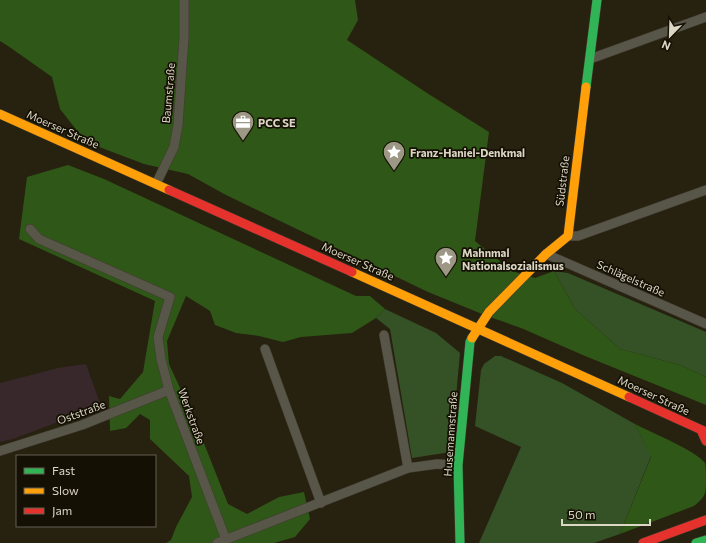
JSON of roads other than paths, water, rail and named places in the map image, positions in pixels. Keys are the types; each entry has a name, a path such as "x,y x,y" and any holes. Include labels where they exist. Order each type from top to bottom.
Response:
{"main road":[{"name":"Südstraße","path":"568,236 597,0"},
{"name":"Moerser Straße","path":"0,114 704,431"},
{"path":"478,328 504,296 546,254 568,236"},
{"name":"Husemannstraße","path":"460,543 458,465 470,342 478,328"},
{"path":"704,431 706,441"},
{"path":"675,532 706,512"},
{"path":"643,543 706,520"},
{"path":"696,543 706,540"}],"street":[{"name":"Baumstraße","path":"156,184 174,147 184,38 184,0"},
{"path":"590,59 706,17"},
{"path":"568,236 578,236 706,190"},
{"name":"Werkstraße","path":"30,229 39,239 170,297 158,337 161,358 169,390 222,542"},
{"name":"Schlägelstraße","path":"546,254 706,324"},
{"path":"384,335 408,468"},
{"path":"265,349 321,503"},
{"name":"Oststraße","path":"0,451 82,426 169,390"},
{"path":"222,542 408,468 437,464 458,465"}],"place":[{"name":"PCC SE","path":"243,142"},
{"name":"Franz-Haniel-Denkmal","path":"394,172"},
{"name":"Mahnmal Nationalsozialismus","path":"446,278"}]}
